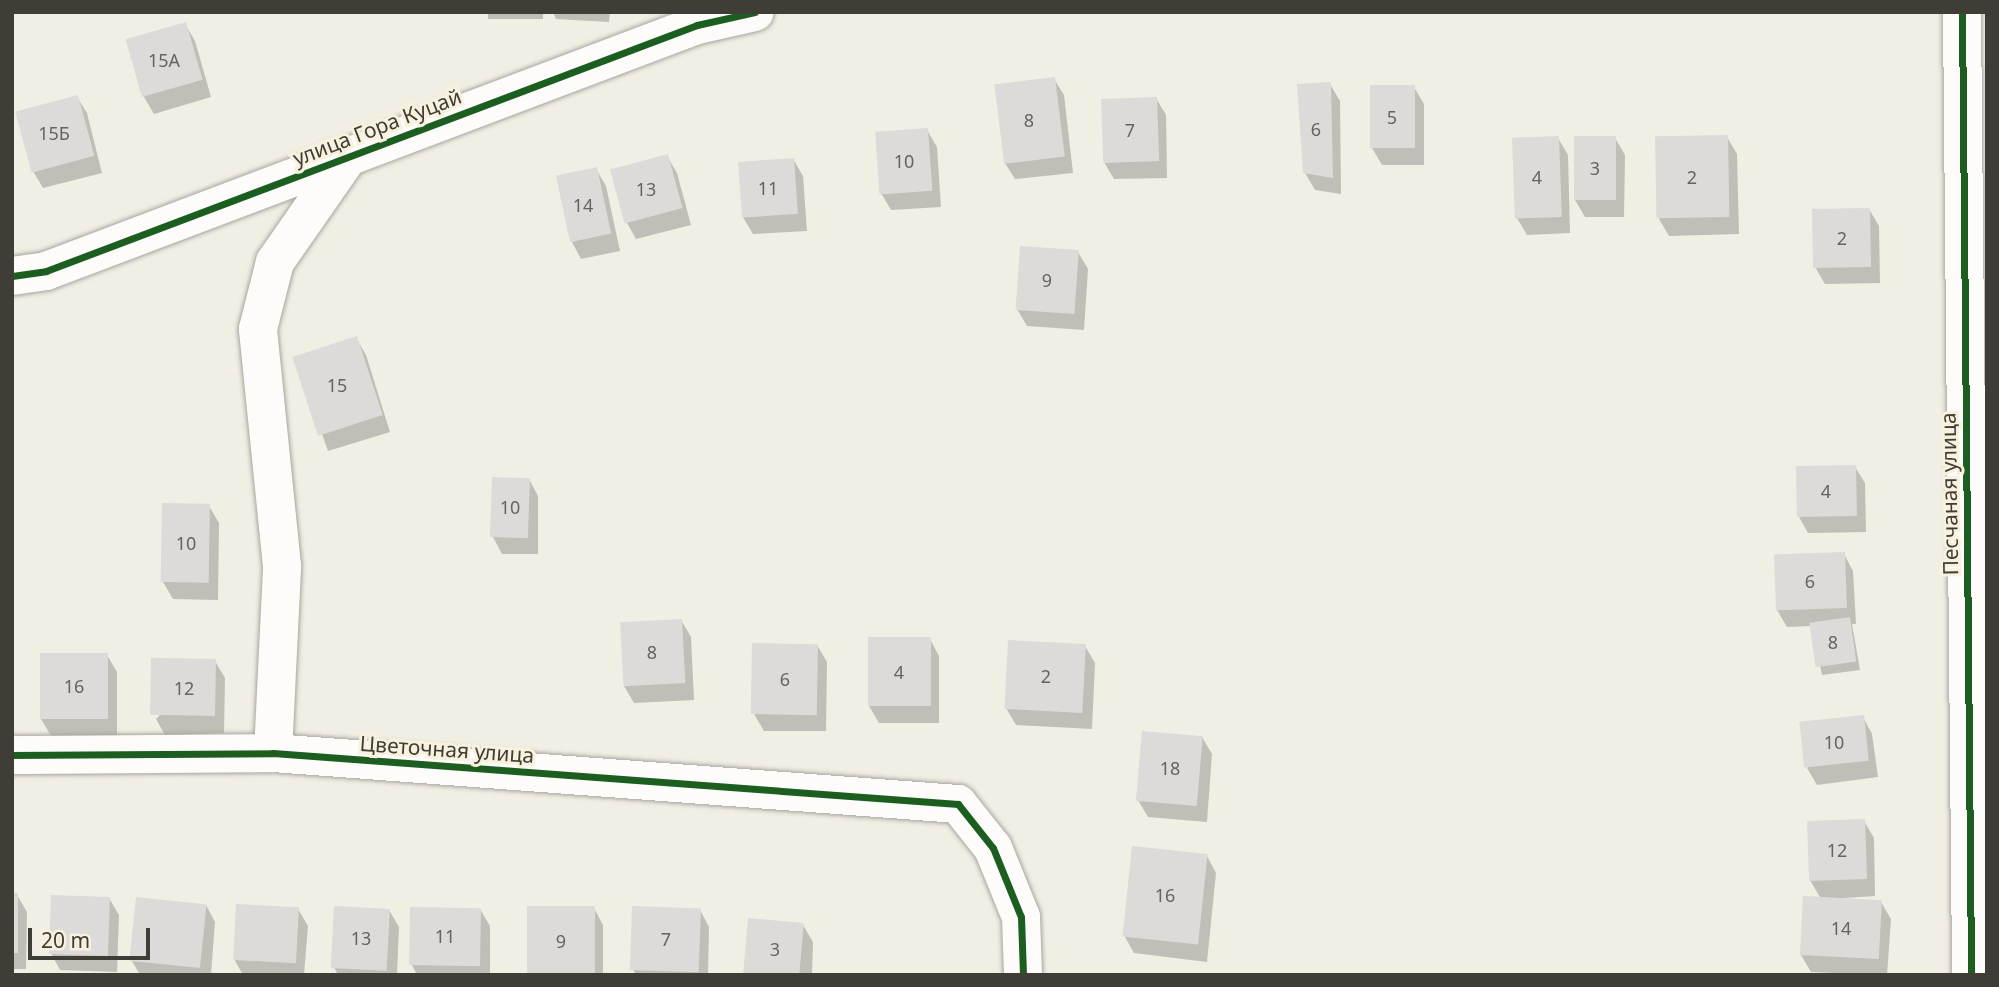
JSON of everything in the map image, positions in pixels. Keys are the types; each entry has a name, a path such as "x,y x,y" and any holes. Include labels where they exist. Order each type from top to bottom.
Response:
{"street":[{"name":"Песчаная улица","path":"1962,12 1971,975"},
{"name":"улица Гора Куцай","path":"12,276 46,271 697,25 750,13"},
{"path":"273,753 282,566 258,328 275,262 348,156"},
{"name":"Цветочная улица","path":"12,755 273,753 958,804 993,848 1021,917 1023,975"}],"building":[{"path":"186,22 203,80 142,97 125,39"},
{"path":"1055,77 1065,156 1004,164 994,84"},
{"path":"1331,82 1333,178 1303,173 1297,84"},
{"path":"1370,85 1415,85 1415,148 1370,148"},
{"path":"78,95 94,156 32,173 15,112"},
{"path":"1157,97 1159,161 1103,163 1101,99"},
{"path":"928,128 932,191 880,195 875,132"},
{"path":"1728,135 1729,217 1656,218 1655,136"},
{"path":"1559,136 1562,217 1515,219 1512,138"},
{"path":"1574,136 1616,136 1616,200 1574,200"},
{"path":"668,154 682,208 625,224 610,170"},
{"path":"794,158 798,214 742,218 738,162"},
{"path":"597,167 611,234 570,242 556,176"},
{"path":"1870,208 1871,267 1813,268 1812,209"},
{"path":"1020,246 1079,250 1074,314 1016,310"},
{"path":"357,336 383,415 318,436 292,357"},
{"path":"1856,465 1857,516 1797,517 1796,466"},
{"path":"492,477 530,478 528,538 490,537"},
{"path":"162,503 210,504 209,583 161,582"},
{"path":"1845,552 1847,608 1776,610 1774,554"},
{"path":"1850,617 1856,662 1816,667 1809,623"},
{"path":"682,619 685,683 623,686 620,622"},
{"path":"868,637 931,637 931,706 868,706"},
{"path":"1008,640 1086,644 1082,713 1004,709"},
{"path":"752,643 818,644 817,715 751,714"},
{"path":"40,653 108,653 108,719 40,719"},
{"path":"151,658 216,659 215,716 150,715"},
{"path":"1864,715 1869,761 1804,768 1799,722"},
{"path":"1142,731 1203,736 1197,806 1136,801"},
{"path":"1865,819 1867,879 1809,881 1807,821"},
{"path":"1132,846 1208,854 1198,944 1122,937"},
{"path":"12,893 18,893 18,953 12,953"},
{"path":"51,895 110,897 108,956 49,954"},
{"path":"1803,896 1882,900 1879,959 1800,955"},
{"path":"136,897 207,904 200,968 129,961"},
{"path":"236,904 299,907 296,963 233,960"},
{"path":"334,906 390,909 387,971 331,968"},
{"path":"527,906 595,906 595,975 527,975"},
{"path":"632,906 701,908 699,972 630,970"},
{"path":"410,907 481,908 480,966 409,965"},
{"path":"748,918 804,923 799,975 743,975"}],"cycle path":[{"path":"12,276 46,271 697,25 755,12"},
{"path":"1962,12 1971,975"},
{"path":"12,755 273,753 958,804 993,848 1021,917 1023,975"}]}
